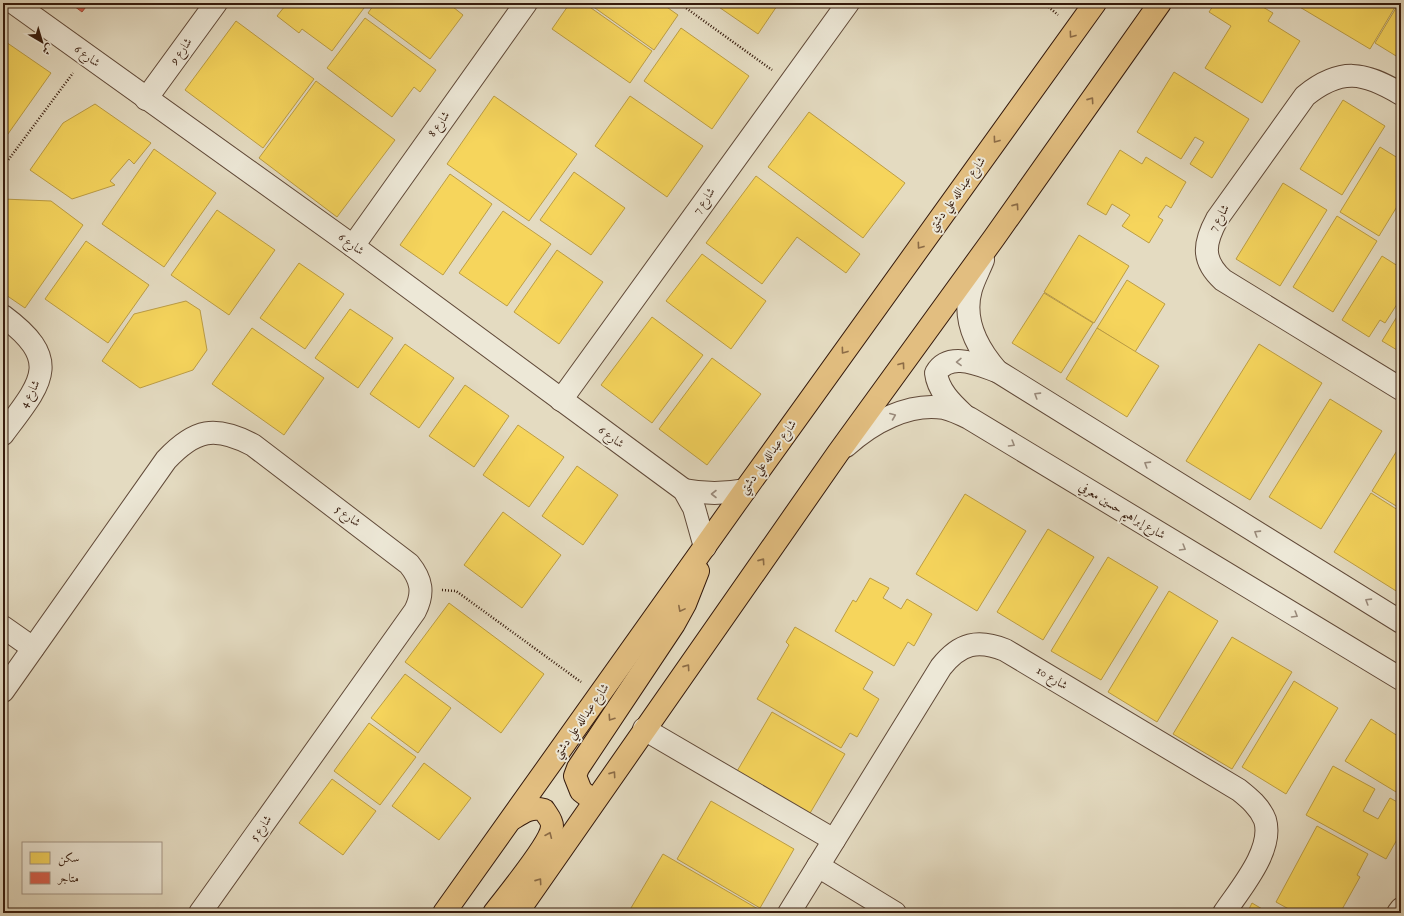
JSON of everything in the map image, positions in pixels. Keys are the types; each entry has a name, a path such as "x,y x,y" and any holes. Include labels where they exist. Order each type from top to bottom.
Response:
{"main road":[{"name":"شارع عبدالله علي دشتي","path":"444,913 745,490 1095,3"},
{"path":"517,913 838,453 994,238 1160,3"},
{"path":"594,801 581,791 576,776 578,768 674,624 694,581 705,547"},
{"path":"494,913 535,858 551,832 552,825 544,810 534,807 522,812 510,821"}],"street":[{"name":"شارع 6","path":"14,3 353,246 684,490 694,508 705,547"},
{"name":"شارع 9","path":"146,99 216,3"},
{"name":"شارع 8","path":"353,246 526,3"},
{"name":"شارع 7","path":"561,400 848,3"},
{"name":"شارع 7","path":"1401,94 1371,79 1350,75 1325,81 1305,96 1216,219 1210,231 1206,248 1210,266 1223,280 1401,389"},
{"path":"994,238 971,289 968,304 968,318 976,342 982,353 997,371"},
{"name":"شارع 4","path":"3,316 30,338 38,350 41,369 38,382 29,398 3,434"},
{"path":"969,418 951,403 942,391 937,379 938,370 946,364 958,361 972,363 997,371 1401,622"},
{"name":"شارع إبراهيم حسين معرفي","path":"838,453 863,432 879,423 909,410 923,407 944,408 969,418 1401,679"},
{"name":"شارع 5","path":"3,691 166,460 182,444 206,433 216,432 228,434 253,445 402,558 415,571 421,588 418,604 406,626 200,913"},
{"name":"شارع 6","path":"684,490 704,494 725,494 745,490"},
{"path":"3,626 33,648"},
{"name":"شارع 10","path":"789,913 941,666 949,657 962,648 978,644 987,644 1005,650 1239,790 1259,810 1264,819 1266,841 1252,870 1224,913"},
{"path":"644,729 834,840"},
{"path":"818,866 895,913"},
{"path":"1398,913 1401,909"}],"path":[{"path":"678,3 790,83"},
{"path":"3,167 86,55"},
{"path":"421,588 456,591 599,695"}],"building: سكن":[{"path":"281,3 358,3 364,8 332,51 302,29 299,33 277,16 285,6"},
{"path":"375,3 457,3 453,7 463,15 430,59 368,13"},
{"path":"570,3 584,3 652,51 630,83 552,29"},
{"path":"588,3 661,3 678,15 654,50"},
{"path":"713,3 779,3 758,34"},
{"path":"1215,3 1256,3 1273,13 1268,21 1300,41 1262,103 1205,68 1231,26 1209,12"},
{"path":"1293,3 1388,3 1395,7 1370,49"},
{"path":"1399,3 1401,3 1401,59 1375,43"},
{"path":"365,18 436,70 420,92 414,87 392,117 327,68"},
{"path":"236,21 314,79 263,148 185,90"},
{"path":"681,28 749,76 712,129 644,81"},
{"path":"3,40 51,73 3,141"},
{"path":"1174,72 1249,119 1212,178 1190,164 1204,142 1195,137 1181,159 1137,132"},
{"path":"316,81 395,140 337,217 259,158"},
{"path":"494,96 577,154 529,221 447,164"},
{"path":"630,96 703,146 667,197 595,146"},
{"path":"1343,100 1385,126 1342,195 1300,169"},
{"path":"95,104 151,143 134,164 129,159 110,181 115,185 72,199 30,170 63,123"},
{"path":"809,112 905,183 863,238 768,167"},
{"path":"1380,147 1401,160 1401,200 1379,236 1340,212"},
{"path":"154,149 216,193 164,267 102,224"},
{"path":"1120,150 1142,164 1146,157 1186,182 1171,208 1166,205 1158,217 1163,220 1149,243 1122,226 1130,215 1112,204 1106,215 1087,204"},
{"path":"574,172 625,208 591,255 540,220"},
{"path":"450,174 492,204 443,275 400,245"},
{"path":"756,176 860,254 846,273 797,237 762,284 706,243"},
{"path":"1283,183 1327,210 1280,286 1236,259"},
{"path":"3,199 51,201 83,225 25,308 3,293"},
{"path":"217,210 275,250 229,315 171,275"},
{"path":"503,211 551,244 507,306 459,273"},
{"path":"1337,216 1377,241 1333,312 1293,287"},
{"path":"1079,235 1129,266 1094,323 1044,292"},
{"path":"86,241 149,285 108,343 45,299"},
{"path":"557,250 603,282 559,344 514,312"},
{"path":"702,254 766,301 731,349 666,301"},
{"path":"1382,256 1401,268 1401,298 1385,323 1380,320 1369,337 1342,320"},
{"path":"299,263 344,294 305,349 260,318"},
{"path":"1127,280 1165,304 1135,352 1097,328"},
{"path":"1044,293 1093,323 1061,373 1012,343"},
{"path":"186,301 200,310 207,350 193,370 140,388 102,361 134,314"},
{"path":"350,309 393,338 358,388 315,358"},
{"path":"1401,310 1401,344 1397,350 1382,341"},
{"path":"652,317 703,355 652,423 601,385"},
{"path":"252,328 324,378 284,435 212,384"},
{"path":"1097,328 1159,366 1127,417 1066,379"},
{"path":"405,344 454,378 419,428 370,394"},
{"path":"1259,344 1322,383 1250,500 1186,461"},
{"path":"712,358 761,394 707,465 659,429"},
{"path":"465,385 509,416 474,467 429,436"},
{"path":"1330,399 1382,431 1321,529 1269,497"},
{"path":"518,425 564,457 529,507 483,475"},
{"path":"1401,444 1401,509 1372,491"},
{"path":"577,466 618,495 583,545 542,516"},
{"path":"1371,493 1401,512 1401,594 1334,552"},
{"path":"965,494 1026,531 977,611 916,574"},
{"path":"503,512 561,555 522,608 464,565"},
{"path":"1048,529 1094,557 1043,640 997,612"},
{"path":"1108,557 1158,587 1101,680 1051,651"},
{"path":"870,578 889,588 883,598 901,609 907,599 932,614 914,646 908,642 894,666 835,631 853,600 856,602"},
{"path":"1169,591 1218,621 1157,722 1108,692"},
{"path":"449,603 544,674 501,733 405,662"},
{"path":"795,627 873,672 863,689 879,699 857,737 850,733 841,748 757,699 789,645 786,642"},
{"path":"1232,637 1292,672 1232,769 1173,734"},
{"path":"405,674 451,708 418,753 371,718"},
{"path":"1294,681 1338,708 1286,794 1242,767"},
{"path":"772,712 845,754 806,820 733,778"},
{"path":"1371,719 1401,738 1401,795 1345,761"},
{"path":"369,723 416,757 380,805 334,771"},
{"path":"424,763 471,798 439,840 392,806"},
{"path":"1333,766 1375,789 1363,811 1378,819 1390,798 1401,804 1401,836 1399,836 1386,859 1306,815"},
{"path":"332,779 376,811 343,855 299,823"},
{"path":"711,801 794,849 760,908 677,859"},
{"path":"1317,826 1368,854 1357,875 1360,877 1340,913 1296,913 1276,902"},
{"path":"663,854 758,909 755,913 628,913"},
{"path":"1252,903 1269,913 1247,913"}],"building: متاجر":[{"path":"70,3 89,3 82,12"}]}
